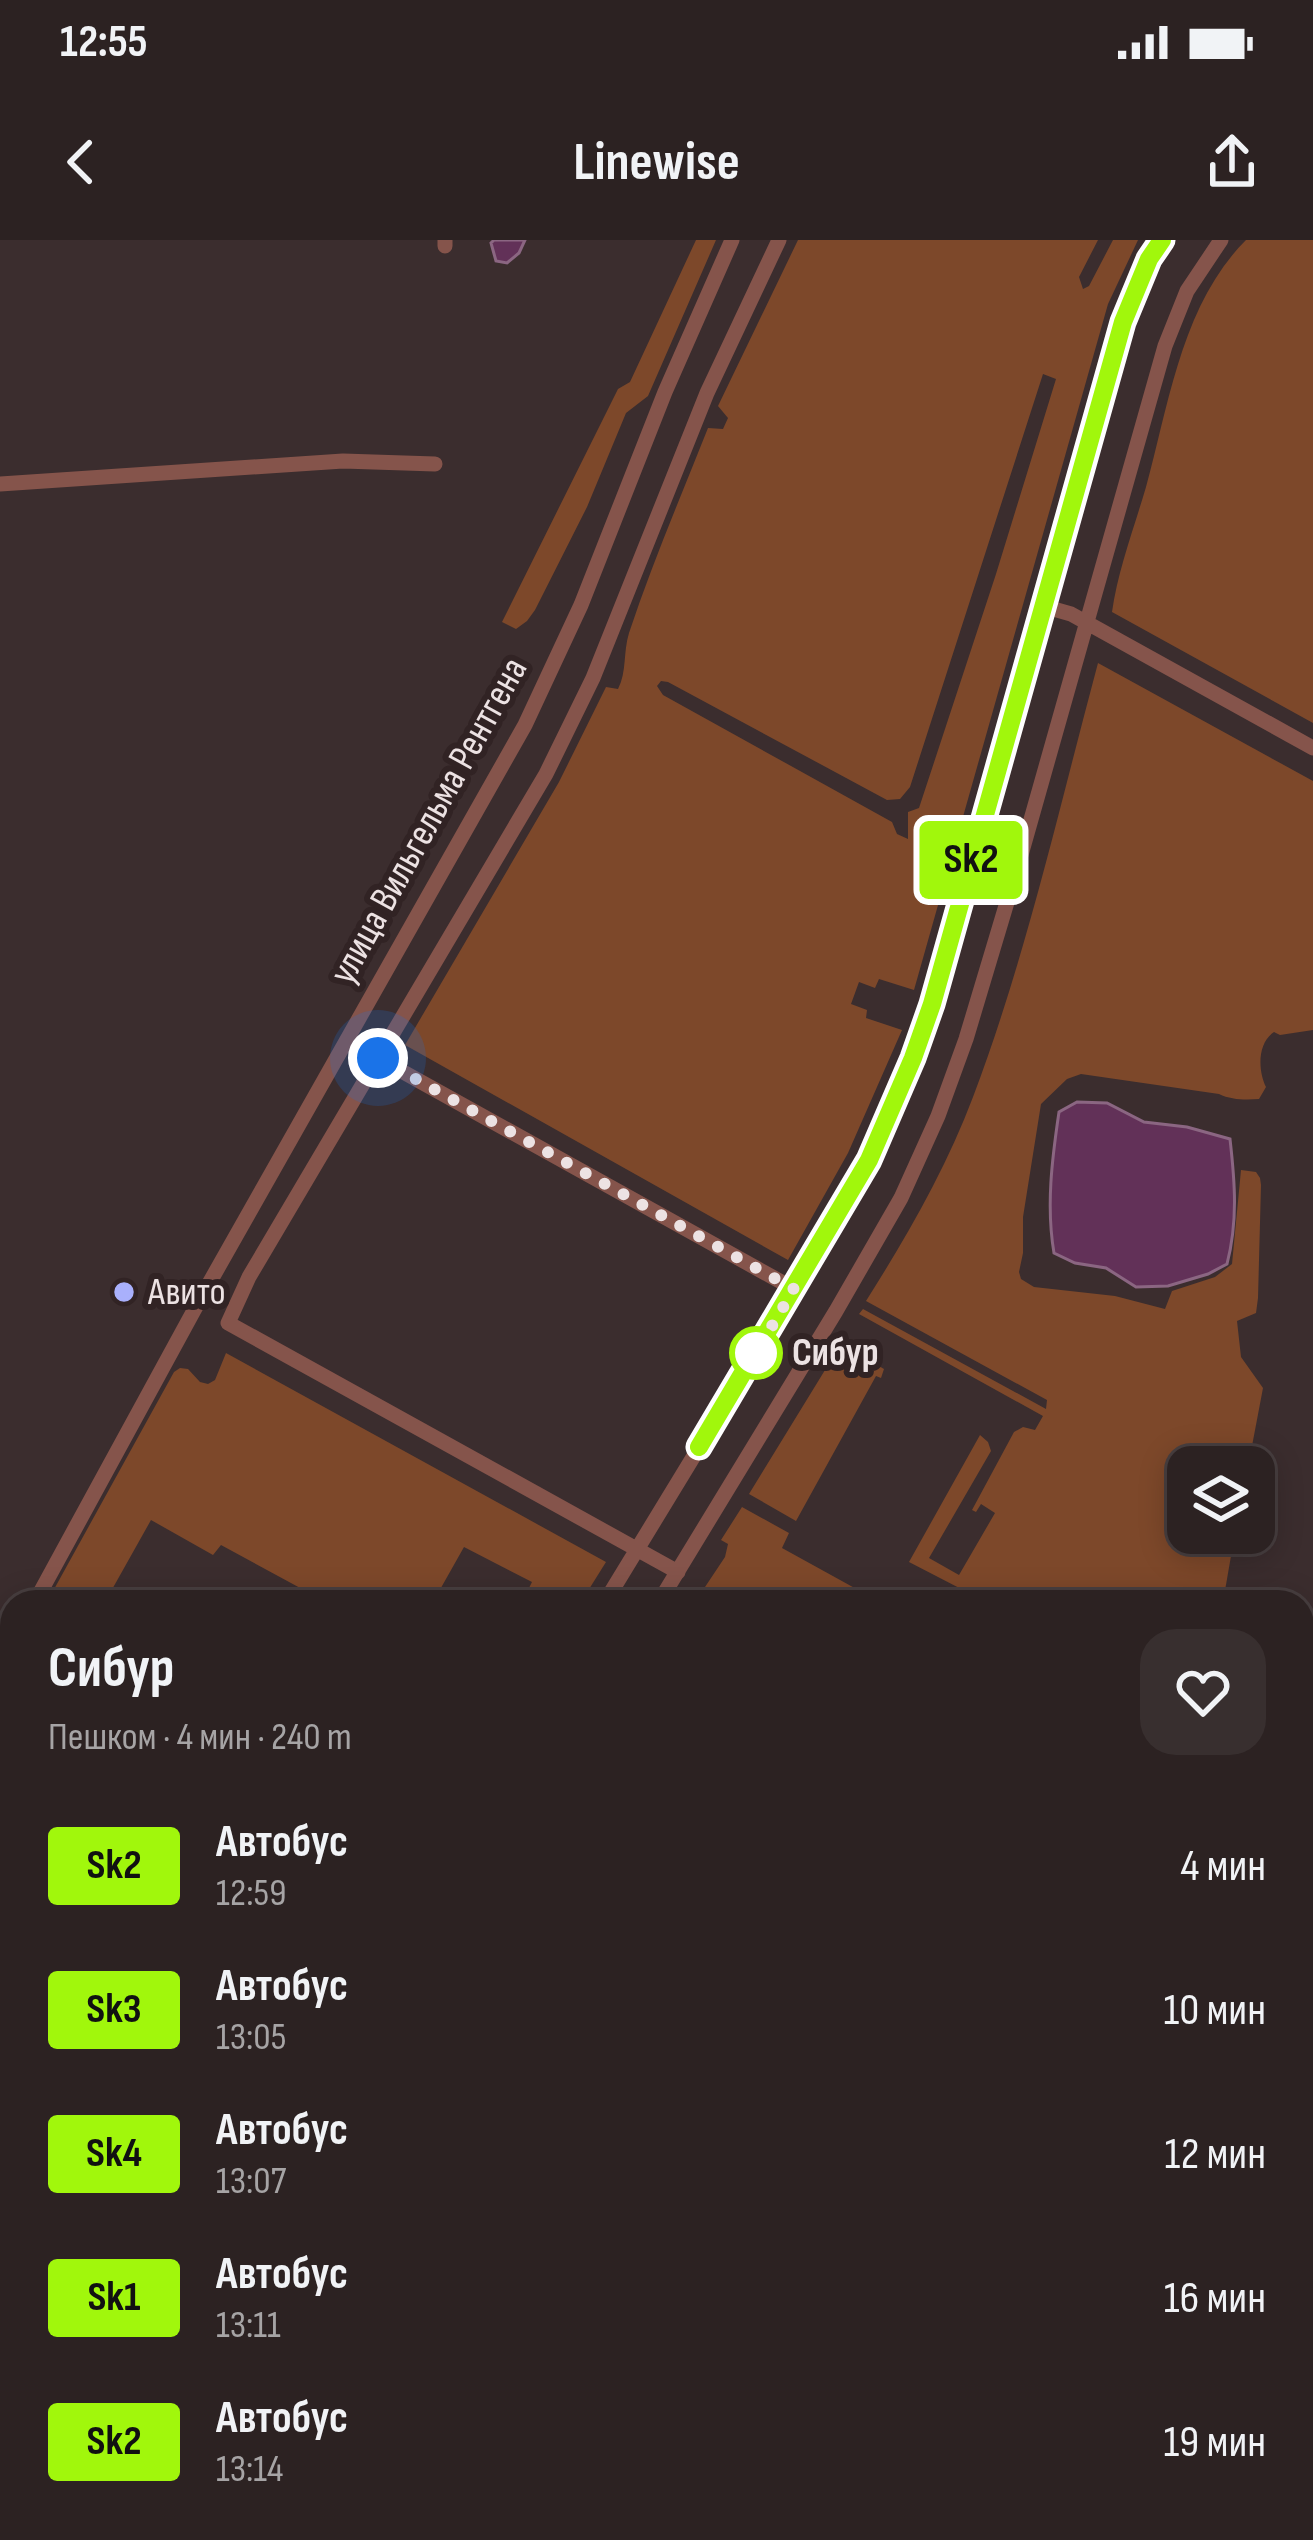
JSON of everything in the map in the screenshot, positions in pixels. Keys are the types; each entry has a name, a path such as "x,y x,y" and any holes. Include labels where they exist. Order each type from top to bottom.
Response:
{"street":[{"name":"улица Вильгельма Рентгена","path":"42,1590 525,725 581,605 665,392 732,240"},
{"name":"улица Вильгельма Рентгена","path":"637,1549 227,1322 249,1277 546,774 586,694 690,432 779,240"},
{"path":"612,1590 869,1160 919,1040 1123,322 1162,240"},
{"path":"667,1590 901,1198 938,1116 966,1039 1165,346 1187,291 1221,240"},
{"path":"0,484 343,460 435,464"},
{"path":"1043,606 1071,614 1313,748"},
{"path":"378,1058 794,1289"},
{"path":"637,1549 678,1572"}],"shaded area":[{"path":"494,240 525,240 507,263 496,261"},
{"path":"696,240 716,240 648,396 626,413 587,507 535,610 516,629 502,622 618,389 630,382"},
{"path":"798,240 1098,240 1079,277 1083,289 1113,240 1138,240 1108,304 914,990 879,979 875,988 859,982 851,1004 867,1010 866,1018 902,1030 848,1153 788,1260 405,1045 559,782 606,687 618,689 638,607 708,428 723,429 728,418 718,406","holes":["1043,374 1056,379 919,808 908,812 908,839 897,834 892,822 663,695 657,686 661,681 887,800 900,799 910,787"]},
{"path":"1246,240 1313,240 1313,723 1112,612 1192,324 1224,266"},
{"path":"1098,663 1313,781 1313,1030 1274,1032 1268,1037 1261,1058 1266,1087 1259,1099 1081,1074 1067,1079 1041,1104 1023,1217 1021,1279 1034,1287 1115,1296 1165,1309 1172,1291 1215,1277 1232,1264 1241,1170 1256,1172 1260,1178 1256,1313 1237,1321 1241,1357 1263,1388 1252,1446 1167,1446 1167,1554 1231,1554 1225,1590 963,1590 909,1562 980,1435 991,1451 929,1558 959,1575 995,1513 981,1504 976,1512 972,1510 1014,1432 1023,1427 1035,1430 1043,1416 859,1314 863,1309 1046,1409 1047,1400 866,1301 951,1150 992,1044 1026,936"},
{"path":"1077,1102 1107,1103 1144,1122 1230,1139 1234,1202 1227,1264 1168,1286 1136,1287 1106,1268 1075,1263 1054,1253 1050,1201 1059,1112"},
{"path":"841,1344 884,1369 796,1521 749,1494"},
{"path":"226,1353 606,1562 588,1590 528,1590 532,1582 464,1547 440,1590 304,1590 221,1545 213,1555 151,1520 112,1590 54,1590 174,1372 188,1369 200,1382 215,1380"},
{"path":"742,1507 789,1533 782,1548 858,1590 703,1590 725,1557 728,1544 721,1540"}],"bus line":[{"name":"Sk2","path":"699,1447 869,1160 913,1058 1123,322 1162,240"}],"place":[{"name":"Авито","path":"124,1292"},
{"name":"Сибур","path":"756,1353"}],"route":[{"path":"378,1058 794,1289 756,1353"}]}
